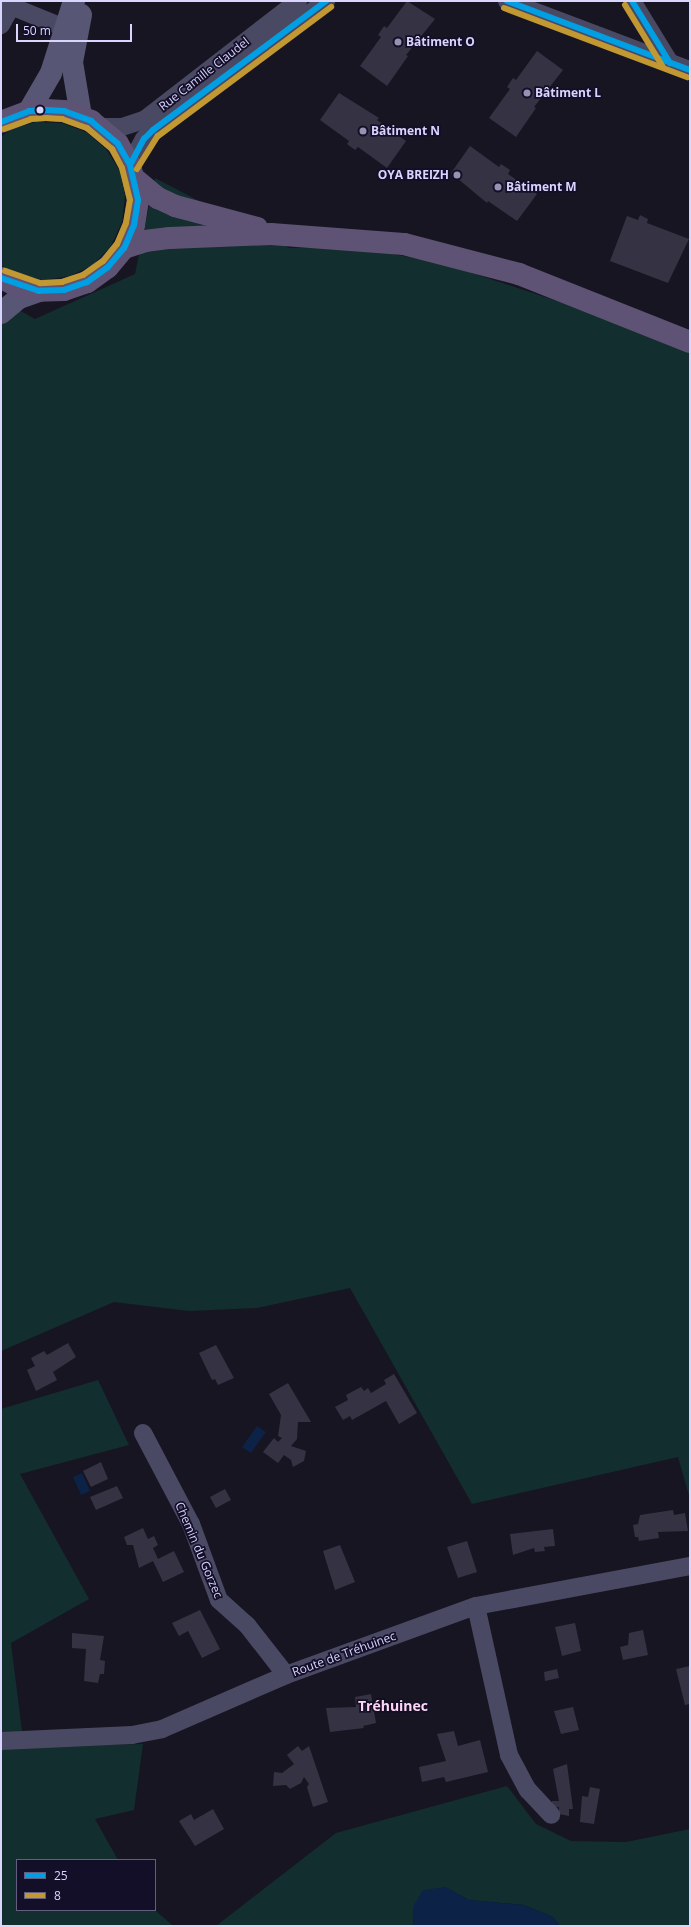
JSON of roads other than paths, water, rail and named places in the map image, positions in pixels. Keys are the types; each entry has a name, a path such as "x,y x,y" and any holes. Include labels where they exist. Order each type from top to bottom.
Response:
{"main road":[{"path":"74,1 71,30 72,62 81,116"},
{"path":"29,111 51,73 84,1"},
{"path":"1,122 29,111 64,111 81,116 101,127 118,144 133,172 158,198 175,206 250,226 271,234"},
{"path":"1,278 17,286 39,291 64,290 87,282 108,267 124,248 134,225 138,200 133,172"},
{"path":"138,200 173,221 197,225 250,226"},
{"path":"124,248 145,241 170,238 271,234 404,244 464,258 520,274 690,342"},
{"path":"1,313 19,298 39,291"}],"street":[{"name":"Rue Camille Claudel","path":"101,127 122,127 144,120 298,1"},
{"name":"Rue Camille Claudel","path":"133,172 144,139 153,130 326,1"},
{"path":"507,1 690,70"},
{"path":"632,1 670,63"},
{"path":"1,25 6,4 71,30"},
{"name":"Chemin du Gorzec","path":"143,1433 191,1524 219,1600 247,1625 286,1675"},
{"name":"Route de Tréhuinec","path":"1,1741 132,1735 162,1729 286,1675 476,1606 690,1566"},
{"path":"476,1606 509,1755 528,1790 551,1815"}],"water":[{"path":"257,1426 266,1432 251,1453 242,1447"},
{"path":"82,1473 90,1491 81,1495 73,1477"},
{"path":"446,1887 469,1900 524,1905 553,1917 560,1926 413,1926 414,1905 423,1890"}],"place":[{"name":"Bâtiment O","path":"398,42"},
{"name":"Bâtiment L","path":"527,93"},
{"name":"Bâtiment N","path":"363,131"},
{"name":"OYA BREIZH","path":"457,175"},
{"name":"Bâtiment M","path":"498,187"}],"district":[{"name":"Tréhuinec","path":"393,1706"}]}
